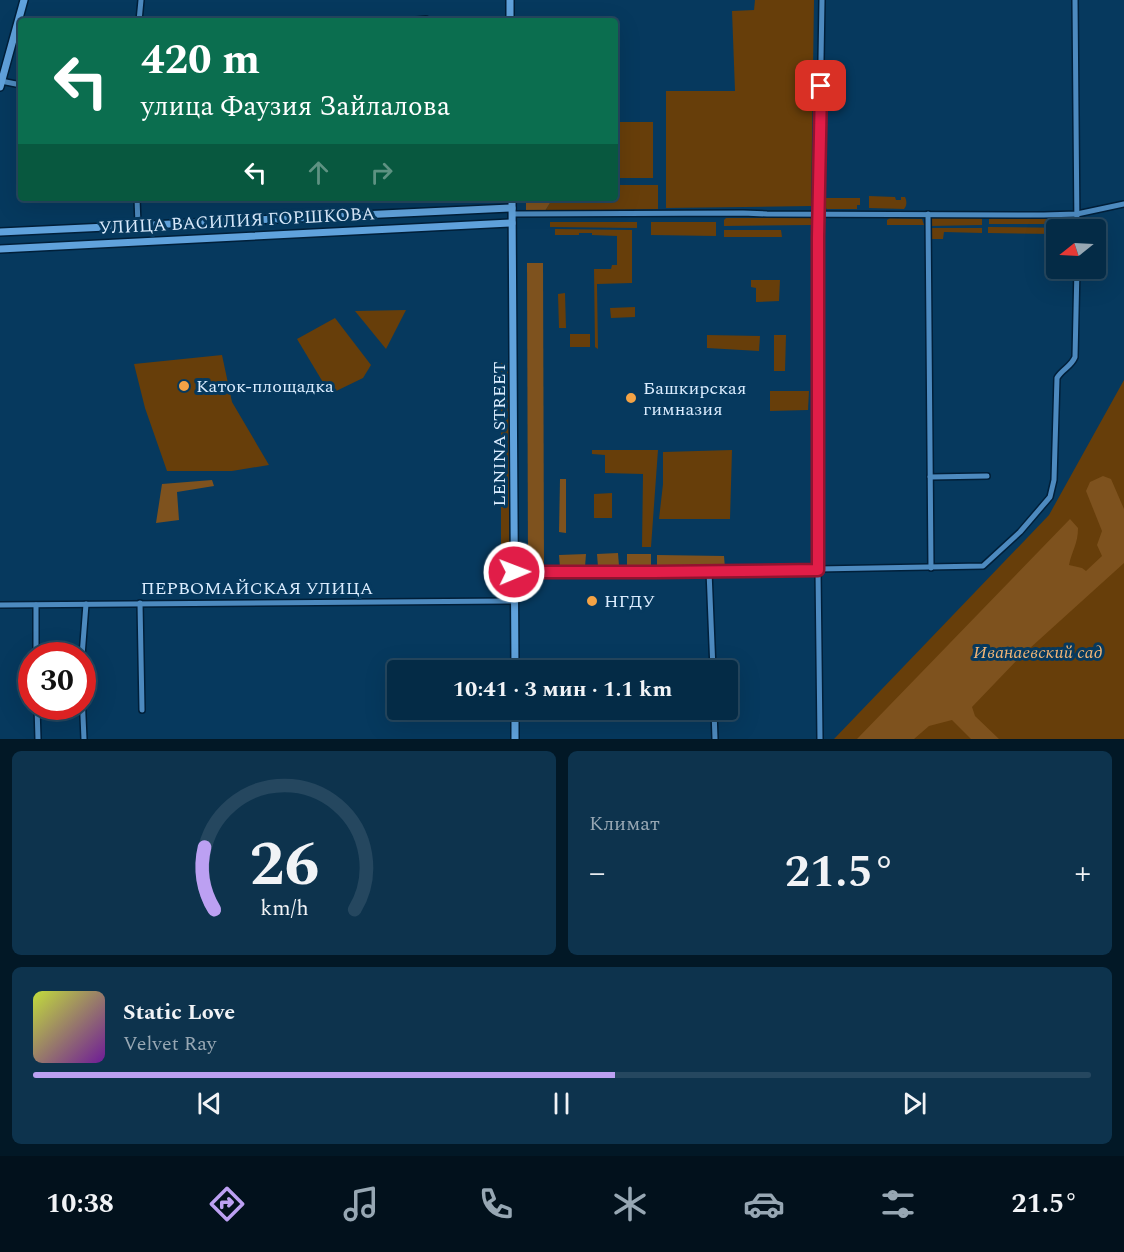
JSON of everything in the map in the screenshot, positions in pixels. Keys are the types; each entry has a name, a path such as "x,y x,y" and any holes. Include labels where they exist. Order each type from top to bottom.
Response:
{"main road":[{"path":"19,18 24,0"},
{"path":"510,0 510,18"},
{"path":"1,84 18,22"},
{"name":"LENINA STREET","path":"512,201 515,660"},
{"path":"457,210 458,225"},
{"name":"УЛИЦА ВАСИЛИЯ ГОРШКОВА","path":"0,232 457,210 512,211"},
{"path":"302,217 304,233"},
{"name":"УЛИЦА ВАСИЛИЯ ГОРШКОВА","path":"0,249 512,223"},
{"path":"515,720 515,739"}],"street":[{"path":"139,18 141,0"},
{"path":"820,739 818,570 822,0"},
{"path":"1075,0 1077,219"},
{"path":"1,84 18,85"},
{"path":"136,201 138,225"},
{"path":"512,211 662,214 1044,215 1077,214 1124,204"},
{"path":"928,214 931,568"},
{"path":"514,572 818,570 983,566 1020,532 1050,497 1054,480 1057,378 1075,357 1077,279"},
{"path":"930,477 987,476"},
{"path":"709,571 712,660"},
{"name":"ПЕРВОМАЙСКАЯ УЛИЦА","path":"0,605 515,601"},
{"path":"140,603 142,710"},
{"path":"83,642 86,604"},
{"path":"36,605 36,642"},
{"path":"37,720 38,739"},
{"path":"83,720 84,739"},
{"path":"714,720 715,739"}],"green space":[{"path":"755,0 814,0 811,206 666,208 666,91 735,91 732,11 754,10"},
{"path":"618,122 653,122 653,178 618,178"},
{"path":"618,185 658,185 658,209 545,211 551,201 618,201"},
{"path":"869,196 895,197 896,200 905,197 906,205 904,209 869,208"},
{"path":"823,198 860,198 860,205 857,205 857,209 827,209 823,206"},
{"path":"1071,217 1071,219 1046,219 1046,224 989,224 991,218"},
{"path":"726,218 810,218 813,225 724,226"},
{"path":"890,218 922,219 924,225 887,225 887,220"},
{"path":"932,218 980,218 982,225 930,226"},
{"path":"550,222 637,222 637,228 550,227"},
{"path":"651,222 716,222 716,236 651,235"},
{"path":"988,227 1046,228 1046,234 988,233"},
{"path":"930,228 982,228 982,233 944,232 943,239 930,239"},
{"path":"555,229 632,230 632,283 597,284 598,349 595,347 594,269 611,269 612,265 617,265 617,236 592,235 592,233 555,235"},
{"path":"724,230 781,230 782,237 724,237"},
{"path":"751,280 780,280 779,301 756,302 756,288 751,287"},
{"path":"565,293 566,328 559,328 558,294"},
{"path":"635,307 635,317 611,318 610,308"},
{"path":"406,310 386,349 355,311"},
{"path":"335,318 371,365 363,378 330,394 297,339"},
{"path":"570,334 590,334 590,347 570,347"},
{"path":"707,335 760,336 759,351 707,348"},
{"path":"774,335 786,335 785,371 774,371"},
{"path":"222,355 232,402 269,465 232,471 167,471 145,408 134,364"},
{"path":"501,363 510,363 510,587 501,587"},
{"name":"Иванаевский сад","path":"1124,380 1124,739 834,739 1049,515"},
{"path":"770,391 809,391 808,410 770,411"},
{"path":"592,450 658,450 651,547 642,547 643,474 605,473 605,455 592,454"},
{"path":"732,450 730,519 659,519 663,484 663,452"},
{"path":"612,493 612,518 594,518 594,494"}],"shaded area":[{"path":"526,201 551,201 545,211 526,212"},
{"path":"527,263 543,263 544,566 528,566"},
{"path":"1103,476 1111,479 1124,509 1124,563 1019,658 972,707 975,716 999,739 971,739 952,720 929,726 914,739 857,739 1070,519 1078,528 1069,565 1086,571 1102,556 1097,545 1102,531 1086,491 1090,482"},
{"path":"560,479 566,479 566,533 559,532"},
{"path":"212,480 214,486 177,492 179,520 156,523 162,484"},
{"path":"618,553 619,566 598,567 597,554"},
{"path":"586,554 585,567 560,568 559,555"},
{"path":"627,554 651,554 651,570 627,570"},
{"path":"657,555 724,556 725,568 657,570"}],"place":[{"name":"Каток-площадка","path":"184,386"},
{"name":"Башкирская гимназия","path":"631,398"},
{"name":"НГДУ","path":"592,601"}],"route":[{"path":"514,572 818,570 818,237 821,86"}]}
